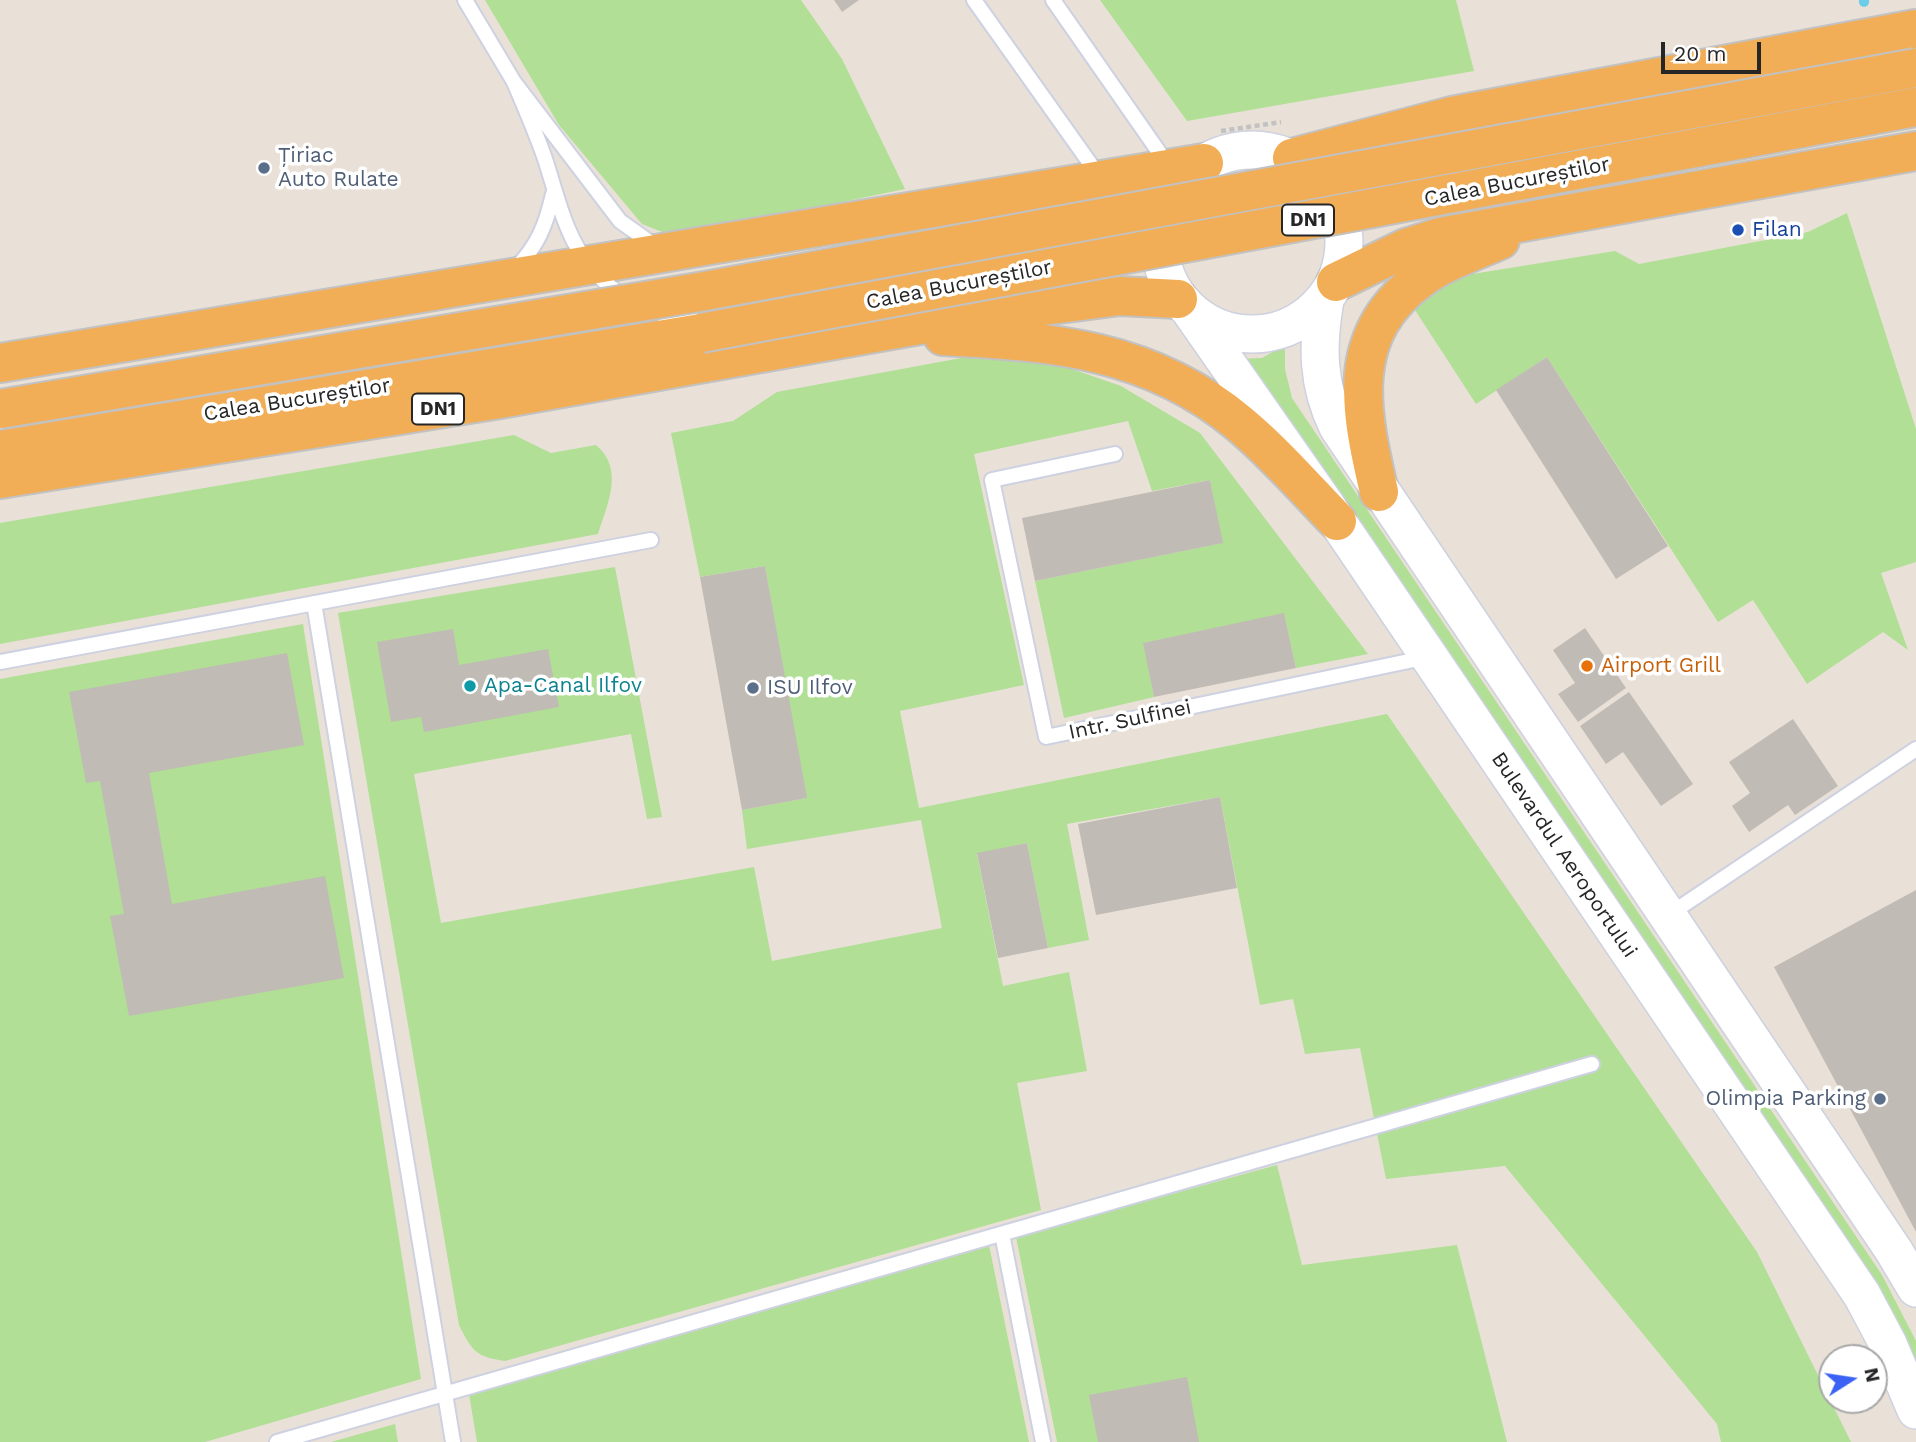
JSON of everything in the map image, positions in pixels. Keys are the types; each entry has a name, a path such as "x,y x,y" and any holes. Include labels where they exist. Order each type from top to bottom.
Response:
{"highway":[{"name":"DN1","path":"1292,158 1452,116 1916,29"},
{"name":"Calea Bucureștilor","path":"0,409 719,288 1916,68"},
{"name":"Calea Bucureștilor","path":"0,450 701,333 1916,107"},
{"name":"DN1","path":"1331,291 1406,248 1440,237 1916,151"},
{"name":"DN1","path":"0,363 586,263 1187,166"},
{"path":"1379,492 1361,391 1374,332 1392,302 1424,276 1546,218"},
{"path":"727,241 754,251 773,272 781,299 778,322 766,342 749,356"},
{"name":"DN1","path":"0,479 1092,298 1143,295 1185,305"},
{"path":"875,332 1046,344 1082,349 1144,366 1184,384 1241,425 1337,520"}],"street":[{"name":"DN1","path":"1241,150 1276,152 1292,158 1325,184 1340,214 1345,247 1331,291 1308,317 1289,328 1269,334 1246,335 1223,331 1185,305 1164,271 1154,233 1180,185 1187,166 1241,150"},
{"path":"1331,291 1319,349 1324,393 1338,427 1379,492 1894,1251 1916,1288"},
{"name":"Bulevardul Aeroportului","path":"1185,305 1337,520 1862,1294 1916,1410"}],"lane":[{"path":"465,0 514,82 620,221 649,244 666,250"},
{"path":"974,0 1101,180"},
{"path":"1053,0 1187,166"},
{"path":"514,82 545,158 553,193 565,225 586,263 607,286 637,306 661,314 688,316 741,306"},
{"path":"506,277 535,248 543,233 553,193"},
{"name":"Intr. Sulfinei","path":"1115,454 992,480 1046,737 1429,656"},
{"path":"0,662 651,540"},
{"path":"314,603 453,1442"},
{"path":"1667,916 1916,749"},
{"path":"277,1442 1592,1064"},
{"path":"1002,1234 1044,1442"}],"green space":[{"path":"485,0 801,0 842,59 905,189 675,237 642,224 559,125"},
{"path":"1100,0 1456,0 1474,71 1187,121"},
{"path":"1847,213 1916,429 1916,562 1881,573 1908,650 1883,632 1807,684 1753,600 1718,622 1547,357 1476,404 1415,310 1438,290 1466,275 1615,251 1639,264 1808,232"},
{"path":"1285,345 1285,369 1292,398 1882,1275 1916,1341 1916,1371 1237,359 1262,358"},
{"path":"972,356 1015,359 1069,368 1121,386 1200,433 1368,654 1296,668 1284,614 1144,643 1154,697 1064,718 1035,581 1222,543 1210,480 1152,491 1128,421 974,454 1024,685 900,711 919,808 1387,714 1757,1252 1818,1375 1818,1414 1837,1414 1851,1442 1721,1442 1717,1424 1505,1166 1386,1179 1360,1048 1305,1054 1293,999 1260,1005 1220,797 1067,824 1089,940 1048,948 1027,843 977,854 1003,986 1069,972 1087,1071 1017,1083 1041,1210 505,1361 481,1355 476,1351 459,1325 338,613 615,567 662,817 647,819 631,734 414,774 441,923 754,867 772,961 942,928 921,820 747,849 742,810 806,798 765,566 700,577 671,433 733,421 777,392"},
{"path":"514,435 551,453 596,445 605,455 612,476 611,488 598,534 0,644 0,523"},
{"path":"303,624 421,1379 205,1442 0,1442 0,679"},
{"path":"1277,1165 1302,1265 1457,1245 1507,1442 1057,1442 1016,1237"},
{"path":"989,1245 1029,1442 477,1442 469,1394"},
{"path":"395,1424 398,1442 331,1442"}],"building":[{"path":"834,0 859,0 842,12"},
{"path":"1547,357 1668,546 1616,579 1496,390"},
{"path":"1210,480 1223,543 1035,581 1022,518"},
{"name":"ISU Ilfov","path":"765,566 807,798 742,810 700,577"},
{"path":"1284,613 1296,668 1154,697 1143,643"},
{"name":"Airport Grill","path":"1585,628 1626,688 1578,722 1558,694 1575,683 1553,650"},
{"name":"Apa-Canal Ilfov","path":"453,629 459,665 548,649 559,707 424,732 421,717 391,722 377,642"},
{"path":"287,653 304,745 149,773 172,904 325,876 344,978 129,1016 110,916 124,914 100,781 86,783 69,692"},
{"path":"1629,692 1693,784 1661,806 1623,752 1606,764 1580,726"},
{"path":"1793,719 1838,786 1795,815 1788,805 1749,832 1732,806 1750,793 1729,762"},
{"path":"1220,797 1237,888 1096,915 1078,824"},
{"path":"1027,843 1048,948 998,958 977,853"},
{"name":"Olimpia Parking","path":"1916,890 1916,1232 1774,967"},
{"path":"1187,1377 1199,1442 1098,1442 1089,1395"}],"place":[{"name":"Țiriac Auto Rulate","path":"264,168"},
{"name":"Filan","path":"1738,230"},
{"name":"Airport Grill","path":"1587,666"},
{"name":"Apa-Canal Ilfov","path":"470,686"},
{"name":"ISU Ilfov","path":"753,688"},
{"name":"Olimpia Parking","path":"1880,1099"}]}
